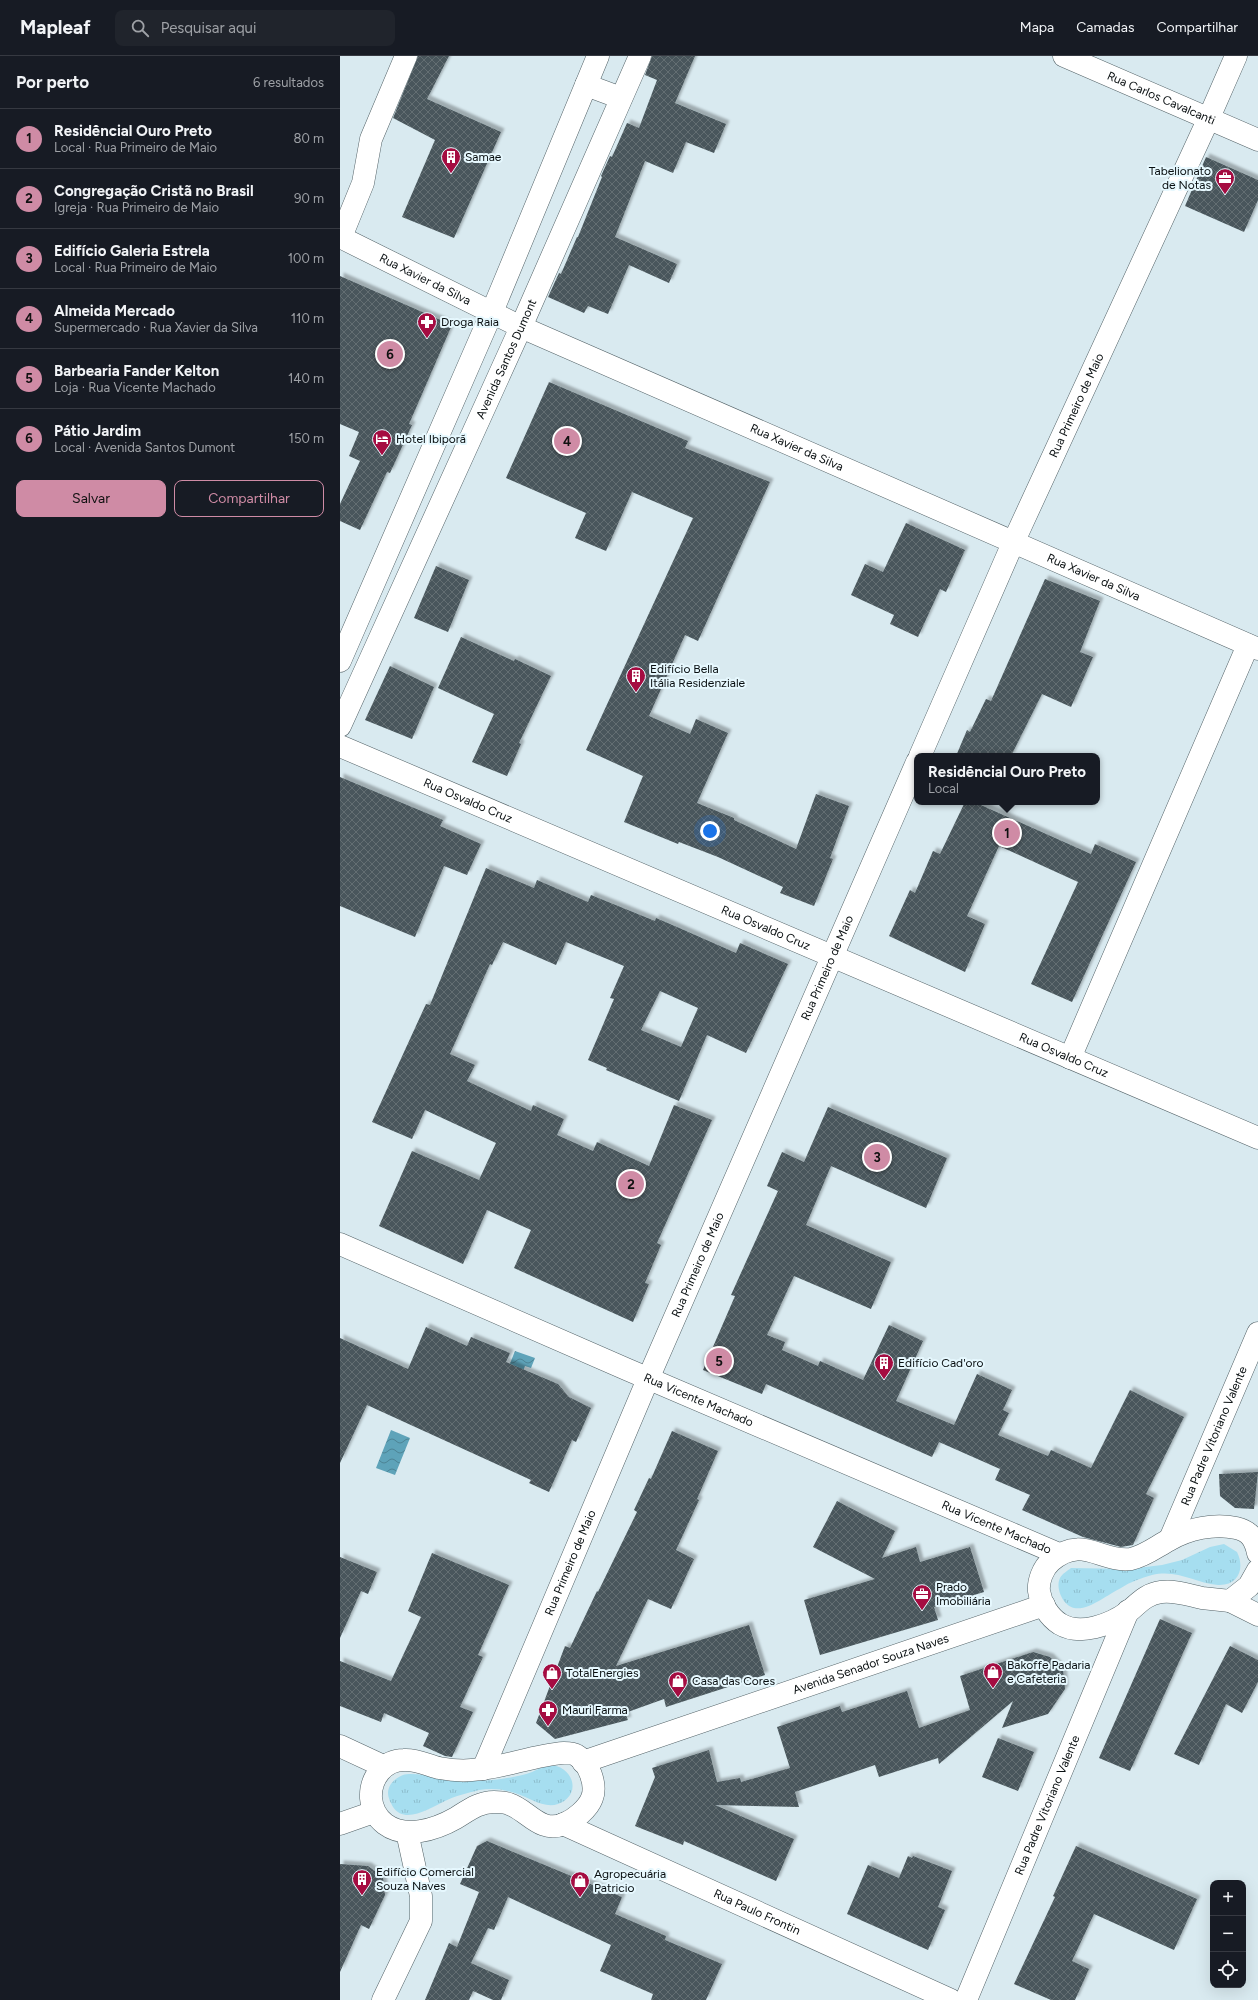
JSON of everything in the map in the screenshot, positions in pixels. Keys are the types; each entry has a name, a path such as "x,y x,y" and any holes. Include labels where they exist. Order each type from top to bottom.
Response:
{"street":[{"path":"341,237 363,183 370,139 406,56"},
{"path":"340,661 492,312 598,56"},
{"name":"Avenida Santos Dumont","path":"340,726 521,327 640,56"},
{"name":"Rua Carlos Cavalcanti","path":"1064,56 1208,120 1258,140"},
{"name":"Rua Primeiro de Maio","path":"921,753 1013,543 1236,56"},
{"path":"586,85 621,98"},
{"name":"Rua Xavier da Silva","path":"341,237 521,327 1253,647"},
{"path":"414,490 442,503"},
{"path":"1070,1058 1253,647"},
{"name":"Rua Osvaldo Cruz","path":"340,746 1258,1138"},
{"name":"Rua Primeiro de Maio","path":"483,1769 648,1379 914,769"},
{"name":"Rua Vicente Machado","path":"340,1244 648,1379 1059,1554"},
{"name":"Rua Padre Vitoriano Valente","path":"1170,1539 1258,1333"},
{"path":"1257,1547 1252,1536 1244,1530 1229,1526 1213,1526 1191,1531 1170,1539 1145,1554 1130,1559 1117,1558 1092,1550 1076,1549 1059,1554 1047,1565 1041,1577 1039,1592 1044,1605 1052,1618 1064,1626 1080,1629 1099,1626 1128,1611 1147,1596 1160,1592 1174,1591 1230,1601 1258,1614"},
{"path":"1230,1601 1249,1586 1258,1570"},
{"name":"Avenida Senador Souza Naves","path":"584,1762 1044,1605"},
{"name":"Rua Padre Vitoriano Valente","path":"966,2000 1128,1611"},
{"path":"340,1746 383,1766"},
{"path":"556,1754 572,1754 579,1757 584,1762 591,1774 594,1788 592,1798 588,1805 576,1816 563,1824 554,1826 542,1825 510,1804 495,1802 483,1803 472,1807 455,1818 428,1829 407,1832 392,1829 374,1812 371,1791 375,1777 383,1766 394,1760 406,1760 440,1768 471,1770 495,1768 521,1760 556,1754"},
{"path":"340,1824 374,1812"},
{"name":"Rua Paulo Frontin","path":"563,1824 951,2000"},
{"path":"383,2000 421,1921 421,1896 407,1832"}],"green space":[{"path":"1224,1544 1237,1552 1240,1564 1238,1575 1231,1583 1225,1585 1209,1584 1178,1575 1152,1575 1132,1582 1092,1605 1080,1608 1070,1607 1066,1604 1059,1591 1060,1578 1071,1568 1129,1569 1162,1565 1182,1560 1210,1547"},
{"path":"549,1765 557,1766 564,1770 572,1781 571,1794 566,1800 553,1805 542,1804 511,1792 488,1789 457,1796 425,1811 411,1815 404,1815 393,1807 388,1795 388,1790 391,1785 397,1778 403,1775 417,1774 470,1781 485,1781 519,1776"}],"water":[{"path":"515,1351 535,1358 531,1368 525,1366 519,1381 505,1376"},
{"path":"391,1430 410,1438 395,1475 376,1468"}],"building":[{"name":"Samae","path":"418,56 449,56 427,99 501,132 454,238 402,217 435,140 393,118"},
{"path":"652,56 695,56 675,103 726,124 714,153 686,142 673,173 645,161 615,237 677,264 669,283 629,265 608,314 588,306 584,313 548,297 559,273 561,274 578,237 602,177 601,176 610,156 612,157 627,123 639,128 657,80 645,75"},
{"path":"1206,157 1258,180 1258,200 1244,232 1185,206"},
{"path":"340,276 452,325 409,424 412,425 390,473 387,472 360,530 340,521 340,504 360,461 349,456 359,432 340,424"},
{"path":"549,382 688,441 685,448 770,482 698,641 685,635 649,716 690,734 696,719 728,733 697,803 734,818 734,820 796,849 816,794 849,806 830,858 833,859 814,906 780,893 783,887 718,857 679,842 678,844 624,822 643,776 586,750 693,518 632,492 606,551 575,538 586,513 506,478"},
{"path":"906,523 965,550 946,592 940,589 918,637 890,624 894,615 851,595 865,564 883,572"},
{"path":"436,566 469,580 448,632 414,618"},
{"path":"1045,579 1100,601 1080,652 1093,657 1071,707 1042,694 1012,753 957,753 967,730 970,732 986,699 991,701"},
{"path":"461,637 514,661 515,659 551,676 519,743 521,744 507,776 472,762 494,714 438,688"},
{"path":"390,666 434,687 412,739 365,720"},
{"path":"340,777 443,820 440,826 481,844 467,875 444,866 415,937 340,906"},
{"path":"964,805 981,805 1091,854 1095,844 1136,862 1072,1002 1031,984 1078,882 999,846 967,916 985,924 965,972 889,936 910,890 915,893 933,851 940,854"},
{"path":"486,868 534,888 537,880 588,902 591,895 655,921 656,918 736,953 740,943 788,964 746,1053 707,1035 679,1101 606,1070 607,1068 588,1060 614,999 610,998 624,966 566,942 556,965 503,942 492,965 490,964 450,1054 475,1065 467,1081 531,1111 533,1105 564,1119 557,1135 593,1151 597,1142 649,1166 674,1105 712,1120 657,1243 661,1245 645,1283 649,1284 633,1322 514,1268 531,1230 487,1210 463,1264 379,1226 412,1151 479,1180 496,1143 425,1110 412,1139 372,1122 426,1004 430,1005","holes":["660,991 698,1008 681,1047 641,1030"]},
{"path":"828,1107 947,1158 926,1208 831,1166 806,1225 891,1262 871,1309 794,1276 767,1335 785,1342 782,1350 818,1366 820,1361 863,1380 889,1325 923,1341 896,1401 954,1425 977,1374 1012,1390 1003,1410 1009,1413 998,1435 1048,1456 1051,1450 1091,1468 1130,1390 1184,1417 1146,1494 1154,1498 1133,1545 1121,1547 1083,1537 1022,1510 1030,1495 995,1480 1000,1469 939,1442 932,1457 766,1384 762,1394 703,1370 735,1296 731,1295 778,1191 767,1186 782,1152 804,1162"},
{"path":"426,1327 467,1346 471,1337 510,1353 506,1362 558,1384 569,1397 591,1408 576,1442 572,1440 549,1492 529,1483 531,1480 367,1405 340,1463 340,1338 408,1369"},
{"path":"672,1431 718,1451 697,1499 699,1500 676,1550 694,1559 671,1609 648,1599 616,1666 749,1625 765,1675 666,1707 664,1699 625,1713 628,1720 555,1739 536,1723 565,1646 570,1648 597,1591 598,1592 637,1512 634,1510 649,1478 651,1479"},
{"path":"1258,1472 1254,1509 1235,1508 1220,1496 1219,1474"},
{"path":"837,1501 895,1531 882,1558 916,1547 920,1562 970,1547 984,1592 934,1607 938,1620 820,1655 804,1600 875,1579 813,1547"},
{"path":"432,1553 509,1585 478,1655 483,1657 460,1707 473,1712 452,1757 445,1756 423,1746 429,1733 384,1713 381,1722 340,1706 340,1661 391,1681 421,1617 408,1611"},
{"path":"340,1557 377,1572 368,1594 361,1591 340,1638"},
{"path":"1160,1619 1192,1633 1130,1771 1099,1758"},
{"path":"1230,1646 1258,1660 1258,1682 1242,1713 1226,1704 1199,1765 1174,1754"},
{"path":"1033,1652 1050,1657 1063,1670 1065,1689 1048,1714 1002,1728 1013,1701 939,1764 938,1758 879,1777 875,1765 795,1792 799,1807 715,1805 794,1839 776,1881 684,1841 683,1845 635,1826 655,1777 652,1768 709,1750 717,1782 740,1778 741,1782 790,1768 777,1727 840,1706 842,1712 907,1691 919,1728 970,1710 960,1676"},
{"path":"998,1738 1034,1752 1018,1791 982,1777"},
{"path":"487,1841 622,1897 615,1914 666,1936 665,1940 722,1964 706,2000 651,2000 653,1994 600,1971 611,1945 508,1897 494,1930 488,1928 471,1963 509,1980 501,2000 493,2000 473,1991 469,2000 425,2000 449,1943 457,1947 479,1892 460,1884 477,1846"},
{"path":"1076,1846 1197,1899 1174,1950 1094,1914 1072,1961 1089,1969 1075,2000 1051,2000 1014,1984 1055,1897 1053,1896"},
{"path":"908,1856 912,1858 913,1856 952,1871 938,1907 945,1910 928,1950 847,1914 868,1865 899,1878"},
{"name":"Edifício Comercial Souza Naves","path":"340,1864 368,1866 383,1877 385,1895 369,1929 361,1925 340,1972"}],"place":[{"name":"Samae","path":"451,174"},
{"name":"Tabelionato de Notas","path":"1225,195"},
{"name":"Droga Raia","path":"427,339"},
{"name":"Pátio Jardim","path":"390,354"},
{"name":"Almeida Mercado","path":"567,441"},
{"name":"Hotel Ibiporã","path":"382,456"},
{"name":"Edifício Bella Itália Residenziale","path":"636,693"},
{"name":"Residêncial Ouro Preto","path":"1007,833"},
{"name":"Edifício Galeria Estrela","path":"877,1157"},
{"name":"Congregação Cristã no Brasil","path":"631,1184"},
{"name":"Barbearia Fander Kelton","path":"719,1361"},
{"name":"Edifício Cad'oro","path":"884,1380"},
{"name":"Prado Imobiliária","path":"922,1611"},
{"name":"Bakoffe Padaria e Cafeteria","path":"993,1689"},
{"name":"TotalEnergies","path":"552,1690"},
{"name":"Casa das Cores","path":"678,1698"},
{"name":"Mauri Farma","path":"548,1727"},
{"name":"Edifício Comercial Souza Naves","path":"362,1896"},
{"name":"Agropecuária Patricio","path":"580,1898"}]}
